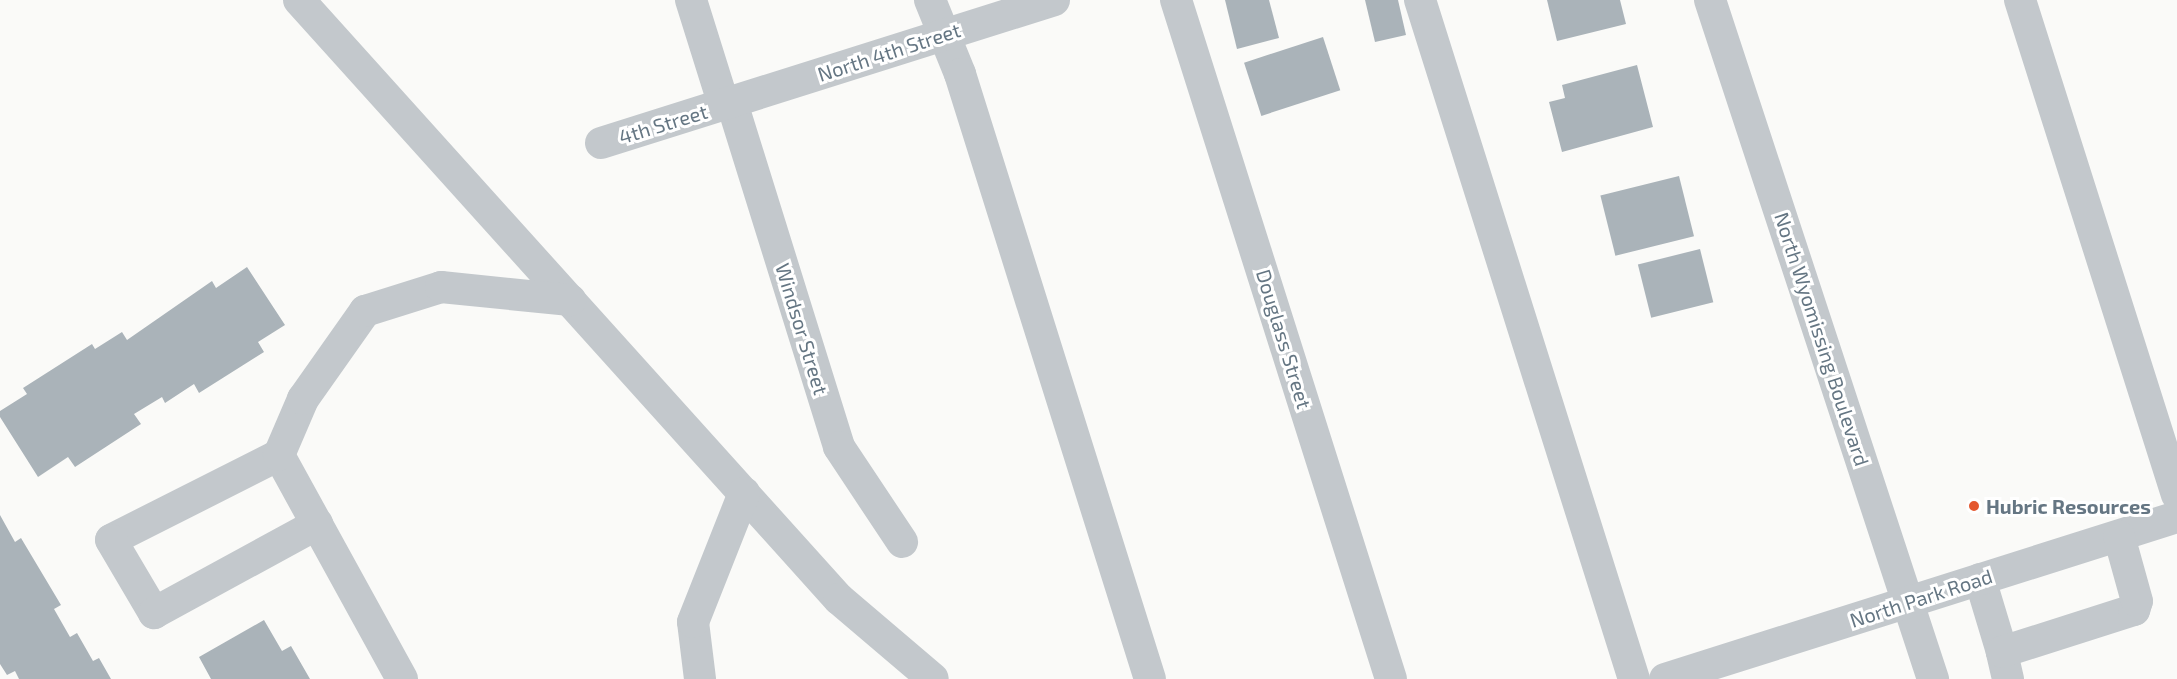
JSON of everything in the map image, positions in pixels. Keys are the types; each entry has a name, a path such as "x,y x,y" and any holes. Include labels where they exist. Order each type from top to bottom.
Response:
{"street":[{"path":"299,0 839,599 933,679"},
{"name":"Windsor Street","path":"691,0 728,104 839,447 902,542"},
{"path":"930,0 960,74 1150,679"},
{"name":"North 4th Street","path":"728,104 1054,0"},
{"name":"Douglass Street","path":"1176,0 1391,679"},
{"path":"1420,0 1634,679"},
{"name":"North Wyomissing Boulevard","path":"1710,0 1933,679"},
{"path":"2020,0 2168,434 2177,495"},
{"name":"4th Street","path":"602,143 728,104"},
{"path":"317,524 154,613 111,540 279,455 303,399 365,311 441,287 570,300"},
{"path":"279,455 402,679"},
{"path":"700,679 693,622 744,494"},
{"name":"North Park Road","path":"1665,679 2177,517"},
{"path":"1980,579 2005,665 2134,610 2137,601 2119,536"}],"building":[{"path":"1225,0 1269,0 1279,38 1237,49"},
{"path":"1365,0 1398,0 1406,35 1375,42"},
{"path":"1547,0 1620,0 1626,24 1557,41"},
{"path":"1323,37 1340,90 1261,116 1244,63"},
{"path":"1637,65 1653,127 1562,152 1549,102 1565,98 1562,85"},
{"path":"1679,176 1694,236 1615,256 1600,196"},
{"path":"1700,249 1713,302 1651,318 1638,264"},
{"path":"247,267 285,325 258,342 264,352 199,393 194,384 165,403 162,397 134,414 141,424 75,467 68,457 38,477 0,417 0,411 27,394 23,388 92,344 95,349 122,332 127,340 212,281 216,288"},
{"path":"0,515 15,542 21,538 61,605 54,609 70,637 77,633 93,661 99,658 111,679 19,679 15,671 7,675 0,664"},
{"path":"264,620 282,651 291,646 310,679 211,679 199,657"}],"place":[{"name":"Hubric Resources","path":"1974,506"}]}
